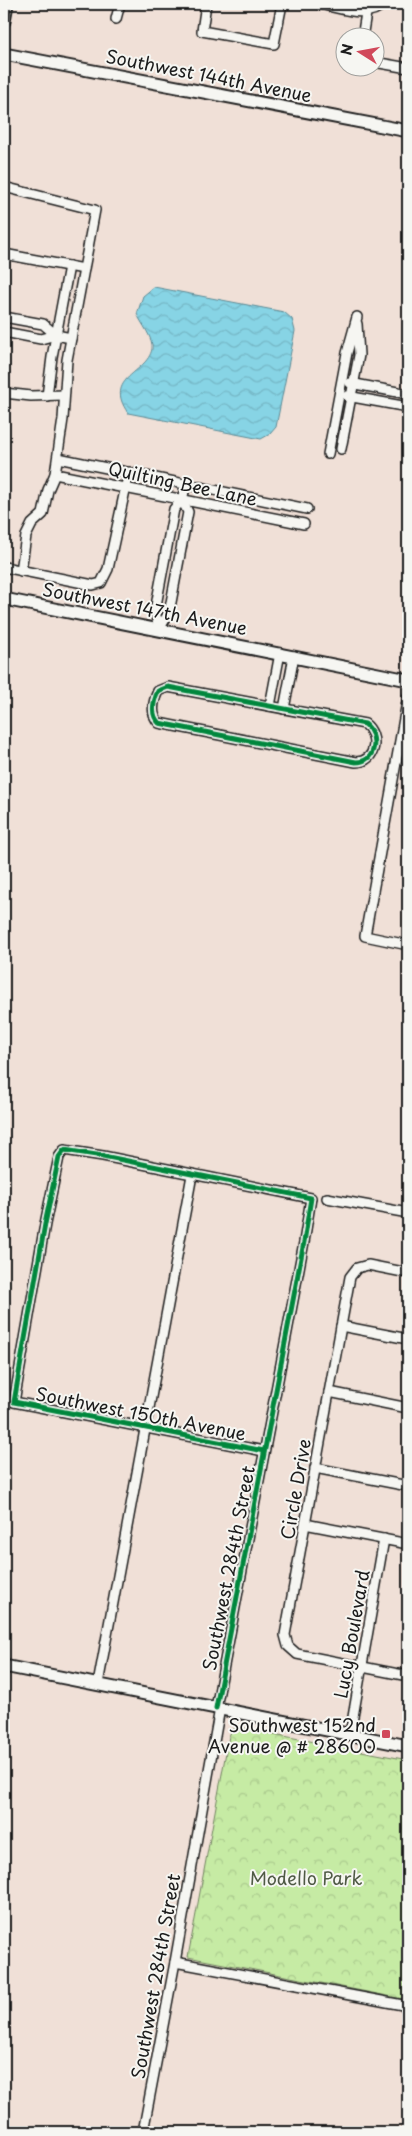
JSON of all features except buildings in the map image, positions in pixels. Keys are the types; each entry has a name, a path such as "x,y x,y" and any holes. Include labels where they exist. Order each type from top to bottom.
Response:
{"street":[{"path":"4,21 7,4"},
{"path":"116,19 120,4"},
{"path":"206,4 202,31 274,44 282,4"},
{"path":"319,4 366,12 379,8 383,4"},
{"path":"364,28 366,12"},
{"name":"Southwest 144th Avenue","path":"4,54 408,131"},
{"path":"384,64 408,68"},
{"path":"4,187 95,210 67,360 55,474 48,490 43,514 32,524 26,536 21,571"},
{"path":"4,254 84,269"},
{"path":"47,396 69,266"},
{"path":"4,317 43,324 56,335"},
{"path":"328,454 347,353 357,317 359,355 341,449"},
{"path":"4,332 41,339 56,335 71,338"},
{"path":"342,382 408,394"},
{"path":"4,392 31,396 64,395"},
{"path":"340,394 408,407"},
{"name":"Quilting Bee Lane","path":"58,458 307,509"},
{"path":"4,567 93,585 101,583 108,569 129,472"},
{"name":"Quilting Bee Lane","path":"55,474 304,524"},
{"path":"159,629 155,611 174,509 182,500 186,484"},
{"path":"159,629 169,613 188,512 182,500"},
{"name":"Southwest 147th Avenue","path":"4,598 408,680"},
{"path":"270,706 280,653"},
{"path":"284,709 294,656"},
{"path":"168,687 270,706 365,724 371,729 375,738 372,754 366,760 356,762 159,723 152,711 158,691 168,687"},
{"path":"408,696 365,936 408,945"},
{"name":"Southwest 150th Avenue","path":"192,1175 64,1150 59,1157 47,1216 14,1402 264,1451"},
{"path":"98,1684 192,1175"},
{"name":"Southwest 284th Street","path":"142,2132 175,1962 218,1708 311,1198 192,1175"},
{"path":"327,1198 408,1213"},
{"name":"Circle Drive","path":"408,1273 368,1265 357,1268 350,1277 285,1635 288,1646 297,1654 408,1676"},
{"path":"342,1326 408,1339"},
{"path":"329,1392 408,1408"},
{"path":"315,1468 408,1486"},
{"path":"305,1524 408,1544"},
{"name":"Lucy Boulevard","path":"350,1734 384,1539"},
{"path":"4,1666 408,1746"},
{"path":"175,1962 408,2006"}],"green space":[{"name":"Modello Park","path":"237,1727 408,1760 408,2000 188,1957 229,1736 232,1730"}],"water":[{"path":"154,287 284,312 292,319 295,331 276,427 270,434 261,439 128,413 122,401 120,391 123,384 149,357 152,349 149,336 137,314 143,296"}],"cycle path":[{"path":"168,687 365,724 372,735 374,747 368,758 356,762 159,723 153,712 155,699 158,691 168,687"},
{"path":"216,1708 304,1242 311,1198 103,1156 64,1150 59,1157 45,1224 14,1402 264,1451"}],"place":[{"name":"Southwest 152nd Avenue @ # 28600","path":"386,1734"}]}
